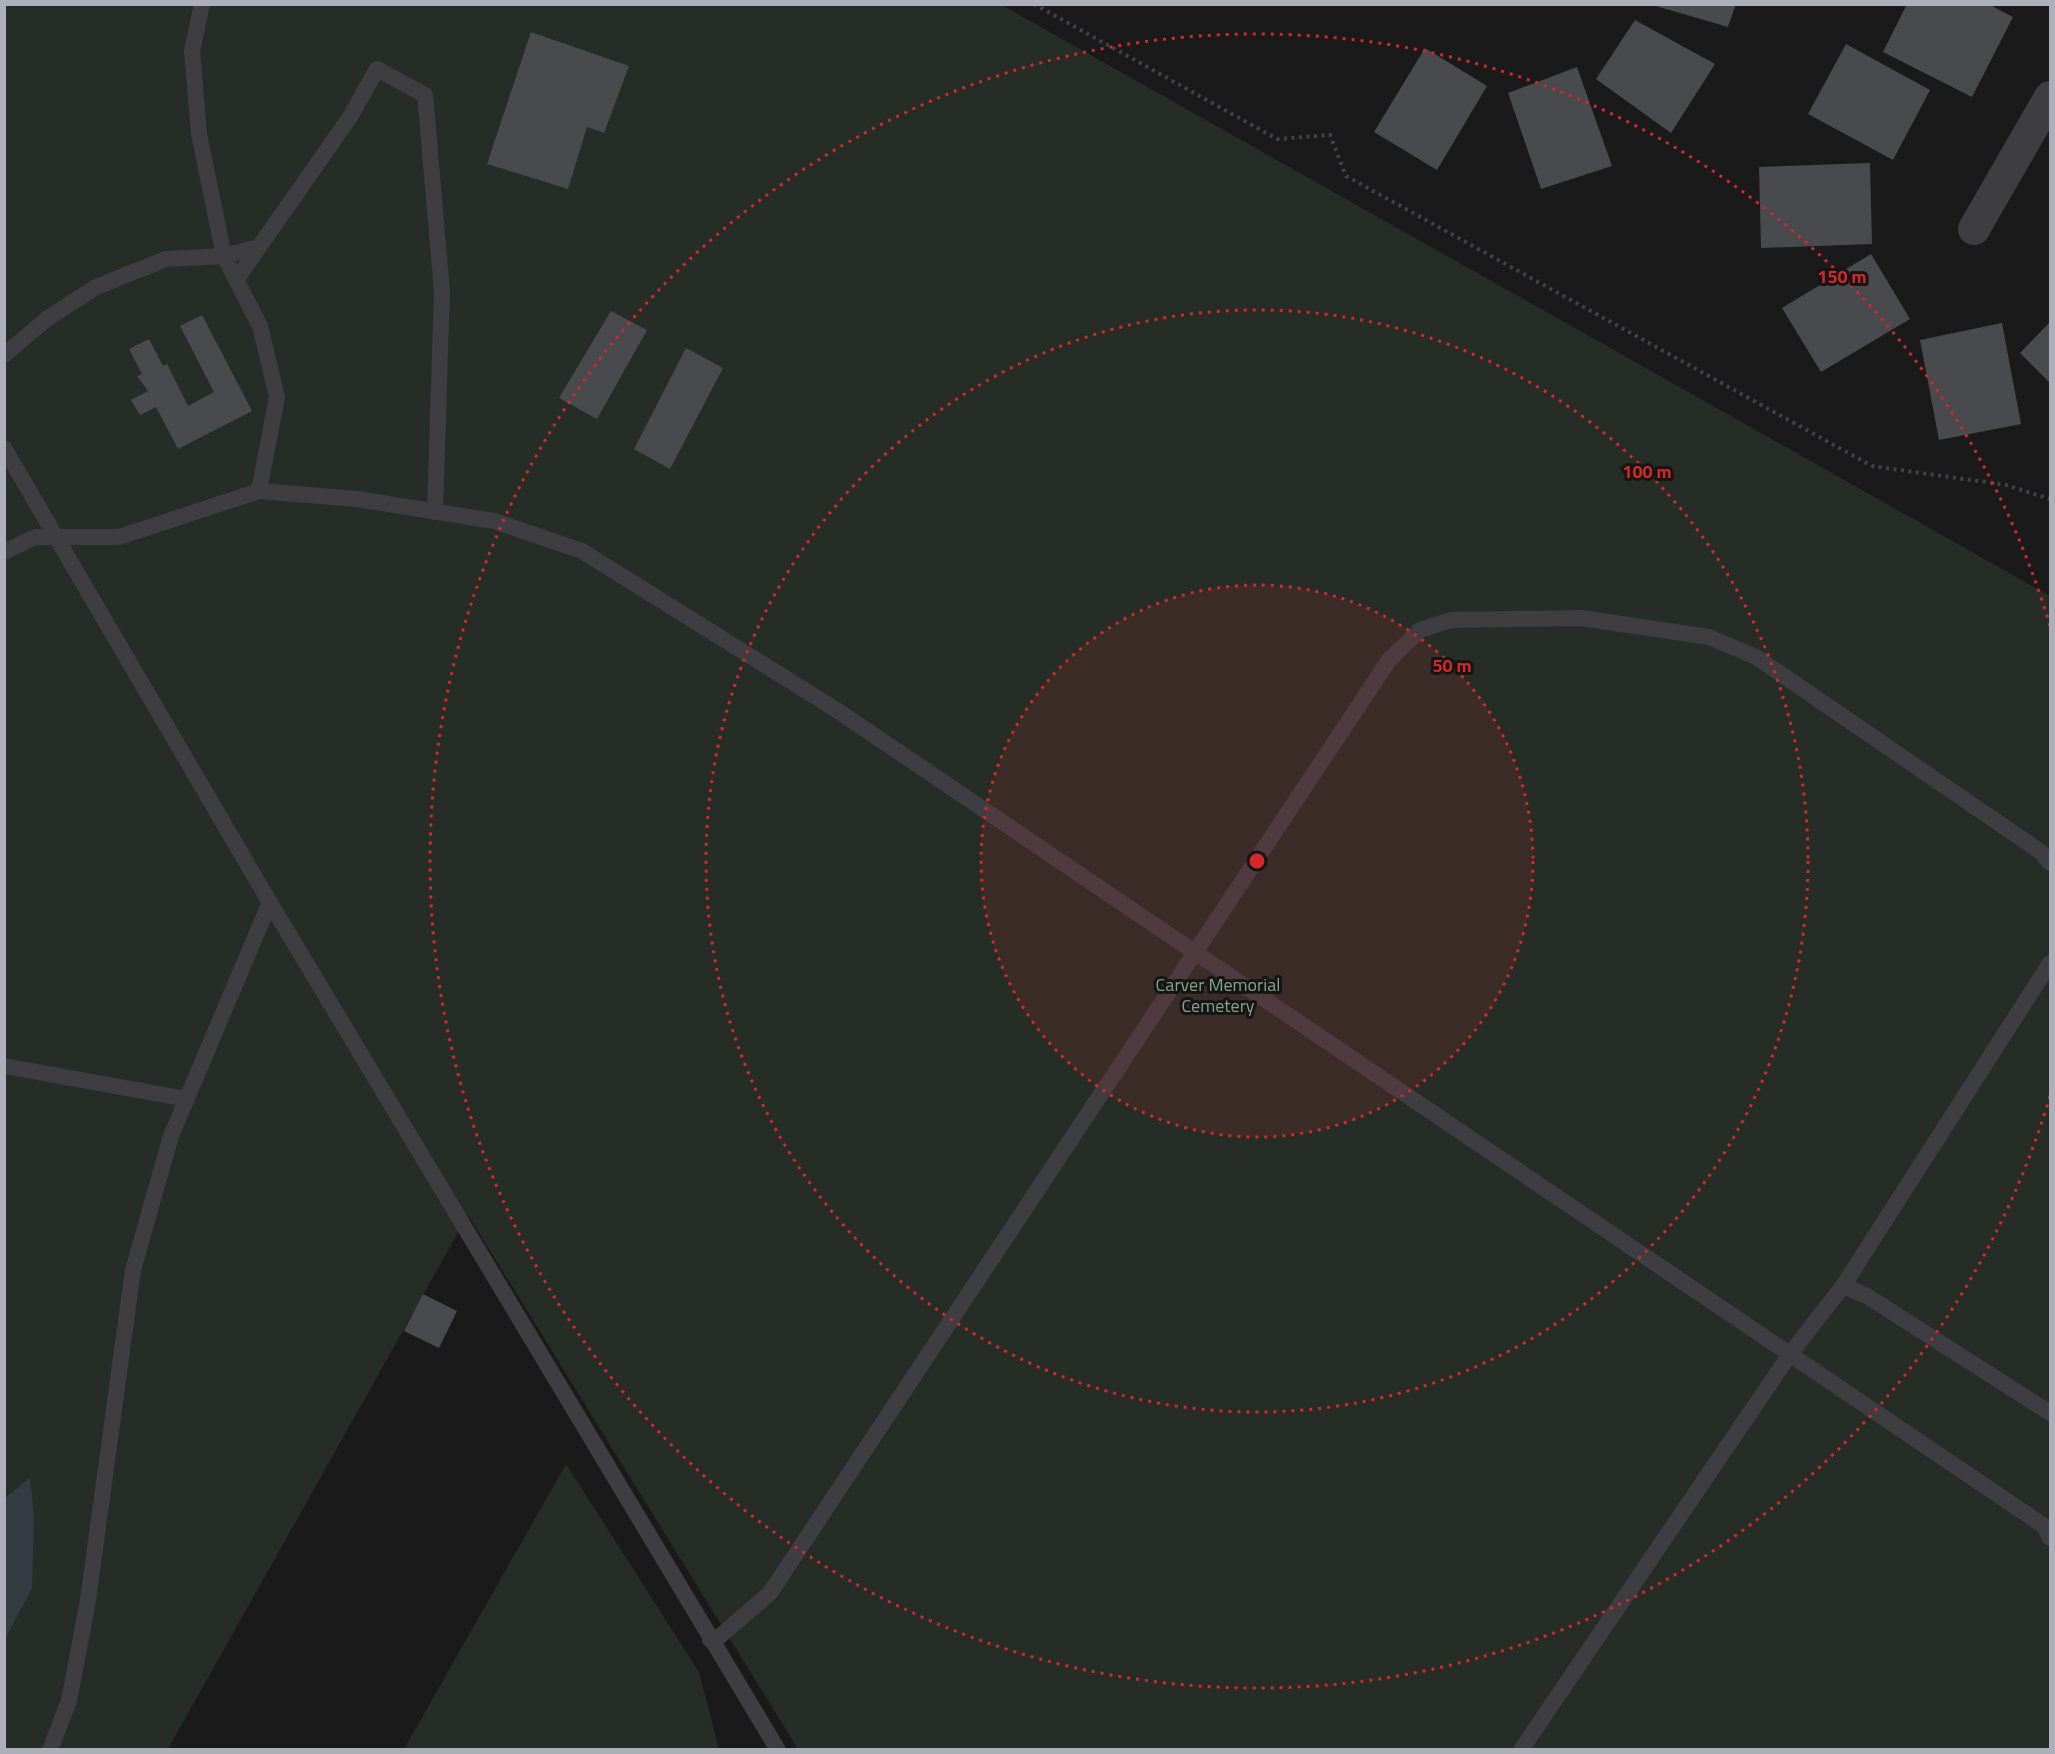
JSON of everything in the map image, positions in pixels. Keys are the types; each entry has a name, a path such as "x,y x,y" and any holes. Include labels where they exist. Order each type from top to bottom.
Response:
{"street":[{"path":"1974,230 2050,97"}],"lane":[{"path":"202,4 192,51 198,123 224,256 260,326 277,397 260,491"},
{"path":"236,280 350,117 376,69 425,95 442,291 435,512"},
{"path":"4,355 48,318 96,287 166,259 224,256 258,247"},
{"path":"4,448 270,902 710,1640 778,1749"},
{"path":"4,552 35,537 119,537 260,491 357,499 494,521 582,551 834,709 1194,951 2044,1526 2050,1538"},
{"path":"710,1640 719,1637 770,1593 1389,660 1420,630 1451,620 1581,618 1709,637 1756,657 2041,852 2050,863"},
{"path":"50,1749 69,1701 88,1600 133,1270 171,1136 270,902"},
{"path":"1521,1749 1790,1354 1842,1286 2050,963"},
{"path":"4,1066 187,1099"},
{"path":"1842,1286 1868,1296 2050,1413"}],"path":[{"path":"1034,4 1277,139 1330,135 1346,176 1872,466 2006,485 2050,499"}],"green space":[{"name":"Carver Memorial Cemetery","path":"5,5 1002,5 2050,596 2050,1749 798,1749 468,1215 168,1749 5,1750"},
{"path":"566,1464 699,1672 719,1749 404,1749"}],"shaded area":[{"path":"30,1478 34,1518 32,1588 5,1639 5,1498"}],"building":[{"path":"1649,4 1736,4 1728,27"},
{"path":"1907,4 1988,4 2013,17 1972,97 1883,52"},
{"path":"1635,20 1715,64 1671,133 1596,79"},
{"path":"531,32 629,66 604,133 587,127 568,189 487,164"},
{"path":"1846,44 1930,90 1893,160 1808,114"},
{"path":"1425,48 1487,86 1437,170 1374,132"},
{"path":"1577,67 1612,166 1541,189 1508,93"},
{"path":"1870,163 1872,244 1761,248 1759,167"},
{"path":"1871,254 1910,319 1821,372 1782,308"},
{"path":"611,311 647,330 597,419 559,398"},
{"path":"202,315 252,411 178,449 156,407 140,415 131,400 148,391 137,376 142,374 129,349 149,339 163,366 167,364 188,406 214,392 180,326"},
{"path":"2050,322 2050,383 2020,353"},
{"path":"2002,323 2021,424 1939,440 1920,340"},
{"path":"686,348 723,368 670,469 634,449"},
{"path":"423,1294 457,1311 439,1348 404,1331"}]}
